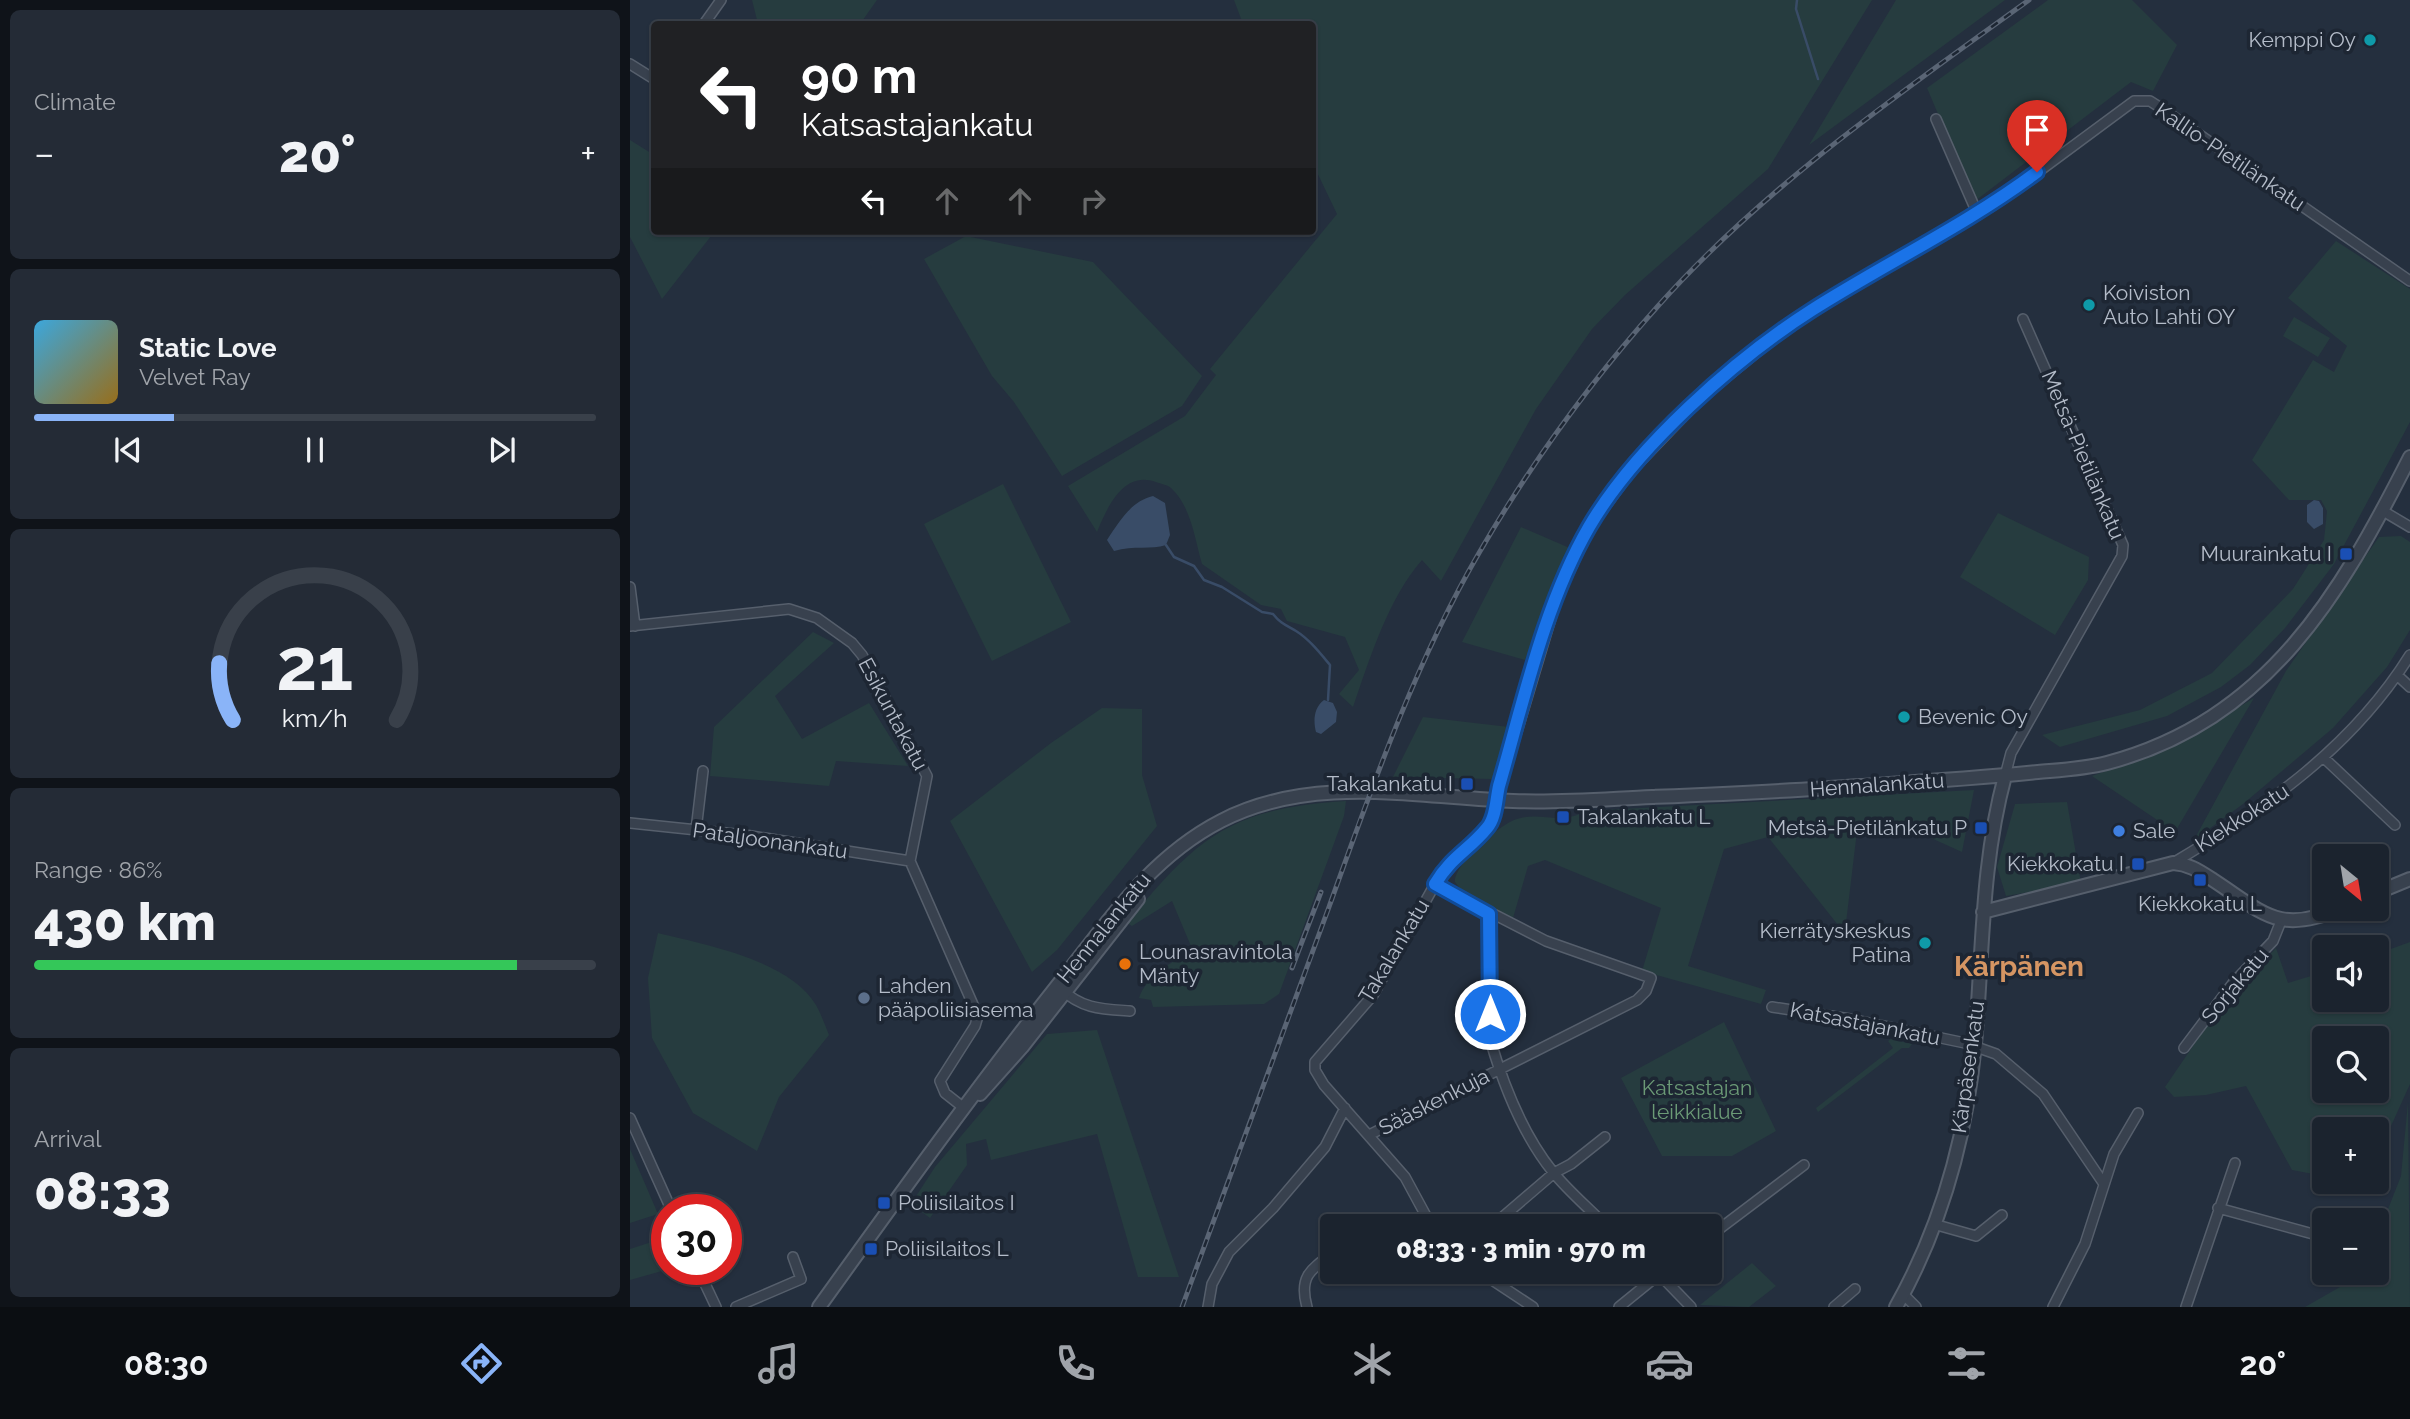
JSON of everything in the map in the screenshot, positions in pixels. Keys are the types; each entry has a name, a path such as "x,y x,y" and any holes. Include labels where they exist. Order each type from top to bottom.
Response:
{"street":[{"path":"706,21 721,0"},
{"path":"630,64 651,77"},
{"name":"Kallio-Pietilänkatu","path":"1496,800 1557,598 1590,527 1631,471 1702,397 1789,326 1881,268 1978,215 2126,104 2140,100 2161,108 2410,281"},
{"path":"1936,119 1978,215"},
{"name":"Metsä-Pietilänkatu","path":"2006,776 2011,753 2122,556 2123,545 2024,319"},
{"name":"Hennalankatu","path":"819,1307 964,1108 991,1083 1061,989 1145,889 1207,829 1259,805 1342,791 1565,801 1786,791 2006,776 2106,763 2174,736 2239,696 2302,638 2354,564 2410,457"},
{"path":"2382,511 2410,527"},
{"path":"630,587 632,626"},
{"name":"Esikuntakatu","path":"632,626 789,609 817,618 852,643 862,655 927,776 910,861"},
{"name":"Kiekkokatu","path":"1983,912 2173,863 2259,809 2324,758 2398,675 2410,655"},
{"path":"2398,675 2410,687"},
{"path":"2324,758 2395,825"},
{"path":"696,830 703,771"},
{"name":"Kärpäsenkatu","path":"1896,1307 1937,1224 1951,1182 1974,1047 1989,851 2006,776"},
{"name":"Takalankatu","path":"1345,1108 1324,1085 1315,1070 1318,1055 1373,995 1435,884 1457,854 1488,828 1496,800"},
{"name":"Pataljoonankatu","path":"630,822 910,861"},
{"path":"910,861 978,1016 975,1026 940,1081 946,1093 964,1108"},
{"path":"2173,863 2192,867 2281,921 2312,920"},
{"path":"2389,888 2410,879"},
{"path":"1435,884 1489,914 1490,1039 1500,1069 1531,1139 1554,1173 1594,1214"},
{"name":"Sääskenkuja","path":"1369,1135 1637,1000 1646,991 1651,978 1581,956 1489,914"},
{"name":"Sorjakatu","path":"2184,1048 2233,983 2273,941 2281,921"},
{"path":"1061,989 1091,1008 1130,1011"},
{"name":"Katsastajankatu","path":"1772,1007 1850,1019 1996,1054 2043,1094 2104,1184"},
{"path":"1208,1307 1212,1284 1229,1252 1273,1208 1325,1147 1345,1108 1405,1177 1425,1214"},
{"path":"2053,1307 2085,1244 2114,1154 2138,1113"},
{"path":"630,1118 664,1194"},
{"path":"1506,1214 1554,1173 1571,1164 1605,1137"},
{"path":"2186,1307 2235,1163"},
{"path":"1722,1228 1804,1165"},
{"path":"2218,1208 2312,1234"},
{"path":"1937,1224 1976,1236 2002,1215"},
{"path":"736,1307 801,1279 793,1256"},
{"path":"1307,1307 1302,1290 1305,1279 1320,1262"},
{"path":"1498,1284 1533,1307"},
{"path":"1619,1307 1645,1284"},
{"path":"1669,1284 1691,1307"},
{"path":"706,1285 716,1307"},
{"path":"1834,1307 1855,1289"},
{"path":"1903,1294 1916,1307"}],"green space":[{"path":"752,0 877,0 862,21 757,21"},
{"path":"1234,0 1872,0 1768,169 1625,295 1592,329 1536,409 1441,581 1422,560 1410,576 1381,630 1353,707 1339,694 1359,670 1345,637 1287,621 1281,609 1261,605 1202,564 1188,514 1178,495 1170,487 1144,480 1125,486 1111,502 1097,532 1068,486 1185,416 1216,375 1210,369 1337,214 1316,170 1316,21 1242,21"},
{"path":"1896,0 2005,0 1809,145"},
{"path":"2048,0 2132,0 2177,45 2153,91 2131,82 1975,201 1927,88"},
{"path":"630,140 651,153 651,235 712,235 662,299 630,237"},
{"path":"966,236 1093,262 1202,376 1182,406 1062,476 1014,402 992,376 924,259"},
{"path":"2336,241 2410,289 2410,422 2334,564 2285,628 2250,665 2221,687 2167,716 2060,747 2042,735 2140,710 2212,673 2293,589 2324,540 2327,511 2321,500 2289,500 2252,460 2313,360 2334,372 2347,346 2288,298"},
{"path":"2294,317 2330,338 2318,357 2283,336"},
{"path":"1003,484 1071,622 992,661 924,524"},
{"path":"1998,513 2089,557 2088,580 2055,635 1960,577"},
{"path":"1521,527 1572,549 1525,660 1462,642"},
{"path":"2401,536 2410,542 2410,630 2387,667 2333,728 2243,804 2194,840 2286,671 2379,537"},
{"path":"813,632 834,643 775,696 802,739 869,703 908,766 836,761 829,786 710,776 714,727"},
{"path":"2254,698 2175,832 2092,776 2171,747"},
{"path":"1102,708 1142,709 1142,775 1157,826 1057,950 1032,972 950,821 1051,743"},
{"path":"1423,717 1509,727 1493,779 1393,777"},
{"path":"1974,790 1962,852 1931,838 1857,831 1846,923 1838,925 1768,837 1724,849 1688,966 1766,990 1761,1004 1642,971 1661,908 1545,860 1528,866 1513,918 1462,891 1455,882 1462,865 1479,846 1509,822 1526,817 1559,818 1585,811"},
{"path":"1346,801 1344,816 1279,994 1264,1004 1153,1007 1151,1000 1139,998 1154,976 1193,951 1172,901 1132,926 1127,923 1152,893 1197,848 1220,832 1273,811"},
{"path":"2067,802 2081,883 2006,896 1997,867 2015,804"},
{"path":"658,933 722,949 767,966 787,976 803,989 820,1012 829,1035 779,1097 757,1151 693,1113 652,1038 648,978"},
{"path":"2410,942 2410,1084 2389,1130 2389,1117 2312,1117 2312,1174 2292,1170 2246,1086 2206,1095 2174,1097 2165,1087 2219,1008 2276,948 2288,983 2312,976 2312,1012 2389,1012 2389,950"},
{"name":"Katsastajan leikkialue","path":"1724,1022 1776,1131 1732,1156 1662,1156 1621,1078"},
{"path":"1097,1030 1179,1277 1138,1277 1097,1134 991,1160 986,1139 966,1144 967,1165 930,1218 911,1204 935,1167 1047,1034"},
{"path":"1891,1039 1912,1044 1909,1048 1902,1048 1818,1112 1816,1108 1893,1048 1888,1041"},
{"path":"2408,1102 2410,1307 2305,1307 2344,1285 2389,1285 2388,1208 2401,1176"},
{"path":"630,1149 651,1198 651,1216 630,1223"},
{"path":"651,1242 651,1274 630,1280 630,1249"},
{"path":"1752,1263 1776,1286 1749,1307 1700,1305"}],"water":[{"path":"1153,496 1165,503 1170,535 1166,545 1114,551 1107,540 1116,526 1138,502"},
{"path":"2314,500 2319,501 2323,508 2323,524 2314,529 2307,522 2307,505"},
{"path":"1324,700 1333,703 1337,712 1336,722 1321,734 1316,732 1315,719 1316,710"}],"waterway":[{"path":"1797,0 1796,9 1818,79"},
{"path":"1166,545 1174,557 1194,566 1204,580 1222,587 1262,612 1273,614 1310,642 1330,665 1328,700"}],"railway":[{"path":"1182,1307 1396,726 1456,595 1519,488 1562,425 1609,364 1699,262 1788,181 1835,143 2029,0"},
{"path":"1292,968 1321,892"}],"place":[{"name":"Kemppi Oy","path":"2370,40"},
{"name":"Koiviston Auto Lahti OY","path":"2089,305"},
{"name":"Muurainkatu I","path":"2346,554"},
{"name":"Bevenic Oy","path":"1904,717"},
{"name":"Takalankatu I","path":"1467,784"},
{"name":"Takalankatu L","path":"1563,817"},
{"name":"Metsä-Pietilänkatu P","path":"1981,828"},
{"name":"Sale","path":"2119,831"},
{"name":"Kiekkokatu I","path":"2138,864"},
{"name":"Kiekkokatu L","path":"2200,880"},
{"name":"Kierrätyskeskus Patina","path":"1925,943"},
{"name":"Lounasravintola Mänty","path":"1125,964"},
{"name":"Lahden pääpoliisiasema","path":"864,998"},
{"name":"Poliisilaitos I","path":"884,1203"},
{"name":"Poliisilaitos L","path":"871,1249"}],"district":[{"name":"Kärpänen","path":"2019,966"}],"route":[{"path":"1490,1014 1489,914 1435,884 1444,868 1457,854 1488,828 1557,598 1590,527 1631,471 1668,430 1752,354 1812,310 1881,268 1978,215 2037,172"}]}
